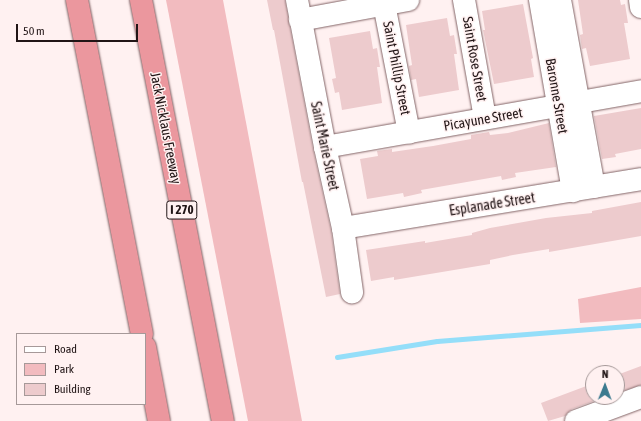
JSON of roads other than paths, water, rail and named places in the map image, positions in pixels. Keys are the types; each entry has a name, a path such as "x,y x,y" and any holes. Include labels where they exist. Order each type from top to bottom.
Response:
{"highway":[{"path":"77,0 142,333"},
{"name":"Jack Nicklaus Freeway","path":"141,0 223,421"},
{"path":"146,352 159,421"}],"street":[{"path":"299,10 384,4 408,0"},
{"name":"Saint Rose Street","path":"464,0 485,118"},
{"name":"Baronne Street","path":"540,0 594,187"},
{"name":"Baronne Street","path":"560,0 569,104 573,191"},
{"path":"640,0 641,7"},
{"name":"Saint Phillip Street","path":"384,4 409,133"},
{"name":"Saint Marie Street","path":"299,10 325,147 343,228 352,292"},
{"name":"Picayune Street","path":"325,147 641,91"},
{"name":"Esplanade Street","path":"343,228 641,179"},
{"path":"576,421 641,397"}],"waterway":[{"path":"337,357 437,341 641,325"}]}
